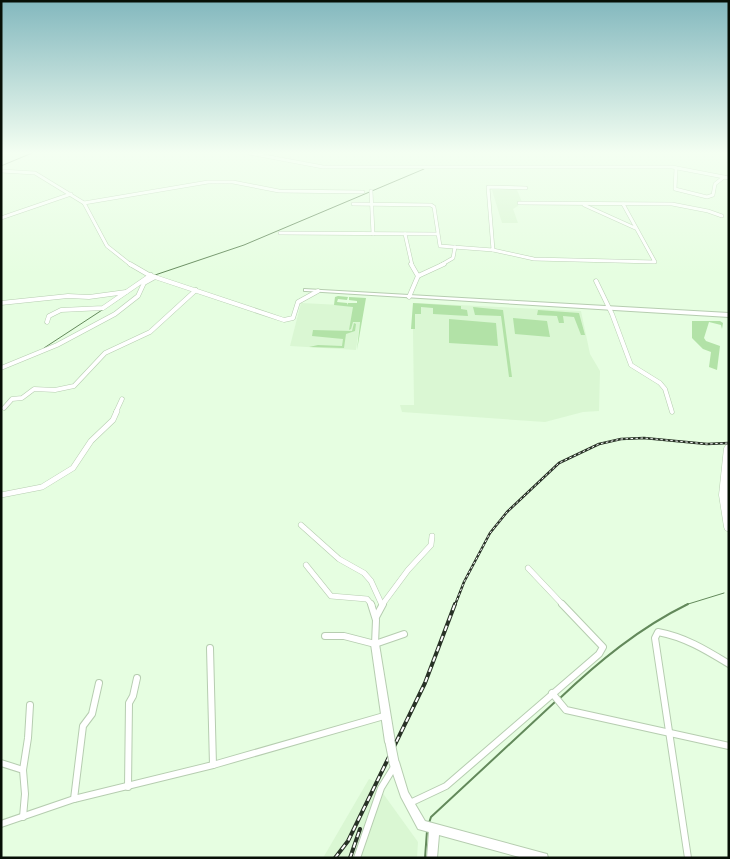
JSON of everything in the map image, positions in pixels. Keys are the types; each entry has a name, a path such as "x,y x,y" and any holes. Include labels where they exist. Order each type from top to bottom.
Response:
{"highway":[{"path":"729,448 724,496 729,527"}],"street":[{"path":"84,204 148,193"},
{"path":"371,193 373,234"},
{"path":"488,193 493,250"},
{"path":"691,193 707,197 713,193"},
{"path":"1,218 46,201 72,194 84,204 107,246 135,268 153,276 284,320 293,318 298,302 318,291"},
{"path":"519,203 677,204 722,216"},
{"path":"581,203 635,228"},
{"path":"353,204 431,205 434,207 440,246 493,250 534,259 656,262 623,204"},
{"path":"280,233 437,234"},
{"path":"405,234 412,267 418,276"},
{"path":"409,297 418,276 450,261 455,247"},
{"path":"47,322 52,314 64,309 102,308 153,276"},
{"path":"1,368 57,345 115,314 138,296 144,283 153,276"},
{"path":"596,281 610,309 632,365 660,383 665,389 672,412"},
{"path":"4,408 12,399 22,398 34,389 56,390 74,386 105,353 150,332 196,290"},
{"path":"306,290 729,315"},
{"path":"1,303 68,296 89,297 126,292"},
{"path":"1,495 34,490 73,468 91,441 113,420 122,399"},
{"path":"301,525 339,559 364,573 371,581 382,605"},
{"path":"376,617 382,605 408,570 431,546 432,536"},
{"path":"306,565 331,596 366,599 371,603 376,617 375,644 384,716 394,764 409,803 429,827 432,858"},
{"path":"409,803 446,786 599,654 602,647 528,568"},
{"path":"688,858 655,638 658,632 684,638 729,664"},
{"path":"325,636 344,636 375,644 404,634"},
{"path":"210,648 213,765"},
{"path":"128,787 129,703 133,696 137,678"},
{"path":"74,799 84,726 92,714 99,683"},
{"path":"552,694 566,710 729,746"},
{"path":"23,817 25,794 23,770 28,738 30,705"},
{"path":"1,824 74,799 213,765 384,716"},
{"path":"1,763 23,770"},
{"path":"358,858 381,788 394,764"},
{"path":"429,827 543,858"}],"shaded area":[{"path":"493,193 518,193 522,202 517,202 518,206 513,209 518,223 502,223"},
{"path":"301,303 362,306 356,350 290,346"},
{"path":"414,304 581,311 590,354 600,371 599,411 583,412 545,422 402,412 400,405 414,405 413,331"},
{"path":"369,779 374,781 418,842 417,858 323,858"}],"green space":[{"path":"335,297 348,297 347,300 338,299 337,302 347,303 348,305 348,303 357,303 357,301 349,300 349,297 366,298 357,350 360,322 353,322 349,330 353,307 334,305"},
{"path":"413,303 461,306 461,309 467,310 468,316 433,314 433,308 421,307 421,314 415,314 415,329 411,329"},
{"path":"473,307 503,310 512,377 509,377 501,316 475,315"},
{"path":"538,310 579,313 585,335 581,335 574,317 563,316 564,323 559,323 557,316 537,315"},
{"path":"513,318 547,321 550,337 515,334"},
{"path":"449,319 496,323 498,346 449,343"},
{"path":"692,321 720,321 723,323 722,329 721,325 709,322 704,338 706,341 720,346 717,370 709,367 711,352 703,349 692,338"},
{"path":"354,323 356,324 355,331 346,334 344,348 309,347 318,345 342,346 343,339 312,336 313,330 352,331"}],"waterway":[{"path":"155,275 244,245 367,193"},
{"path":"44,348 122,297"},
{"path":"688,604 724,593"},
{"path":"559,699 589,672 636,635 688,604"},
{"path":"429,823 431,817 556,701"},
{"path":"425,858 427,831"}],"railway":[{"path":"455,605 464,582 490,533 507,512 559,463 599,444 621,439 644,438 707,444 729,443"},
{"path":"335,858 348,841 425,683 455,604"},
{"path":"350,858 360,829"}]}
